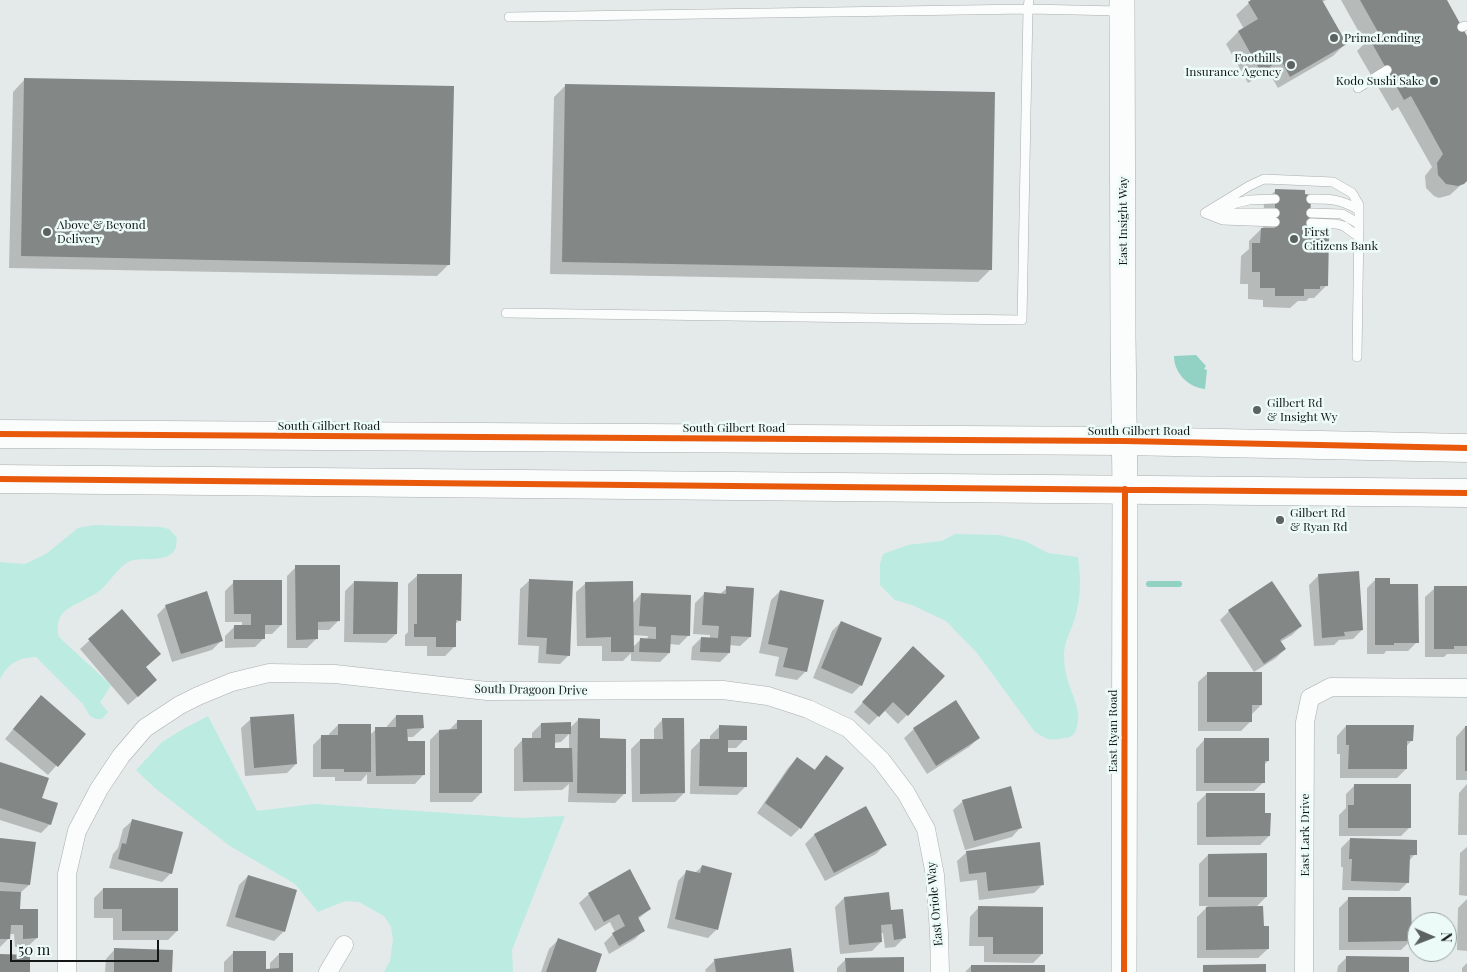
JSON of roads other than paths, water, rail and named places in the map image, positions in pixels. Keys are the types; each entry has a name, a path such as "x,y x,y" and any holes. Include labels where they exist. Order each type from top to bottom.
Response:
{"main road":[{"name":"South Gilbert Road","path":"0,434 1124,441 1467,448"},
{"path":"0,480 1467,493"}],"street":[{"name":"East Insight Way","path":"1122,5 1124,441"},
{"name":"East Ryan Road","path":"1124,441 1124,972"},
{"name":"South Dragoon Drive","path":"67,972 67,874 77,831 99,789 121,756 145,728 170,710 232,682 269,673 336,674 486,691 723,690 768,696 808,708 848,728 880,760"},
{"name":"East Lark Drive","path":"1304,972 1305,722 1310,698 1331,687 1467,688"},
{"name":"East Oriole Way","path":"880,760 906,793 926,829 935,875 940,972"},
{"path":"328,972 344,945"}],"lane":[{"path":"510,18 1028,5 1122,5"},
{"path":"506,313 1022,320 1028,5"},
{"path":"1358,88 1387,70"},
{"path":"1204,213 1264,179 1333,182 1352,193 1359,204 1357,357"},
{"path":"1204,213 1233,203 1275,199"},
{"path":"1311,199 1345,202 1359,210"},
{"path":"1204,213 1275,217"},
{"path":"1359,224 1342,214 1311,218 1344,226 1359,237"}],"waterway":[{"path":"1149,584 1179,584"}],"place":[{"name":"PrimeLending","path":"1334,38"},
{"name":"Foothills Insurance Agency","path":"1291,65"},
{"name":"Kodo Sushi Sake","path":"1434,81"},
{"name":"Above & Beyond Delivery","path":"47,232"},
{"name":"First Citizens Bank","path":"1294,239"},
{"name":"Gilbert Rd & Insight Wy","path":"1257,410"},
{"name":"Gilbert Rd & Ryan Rd","path":"1280,520"}]}
